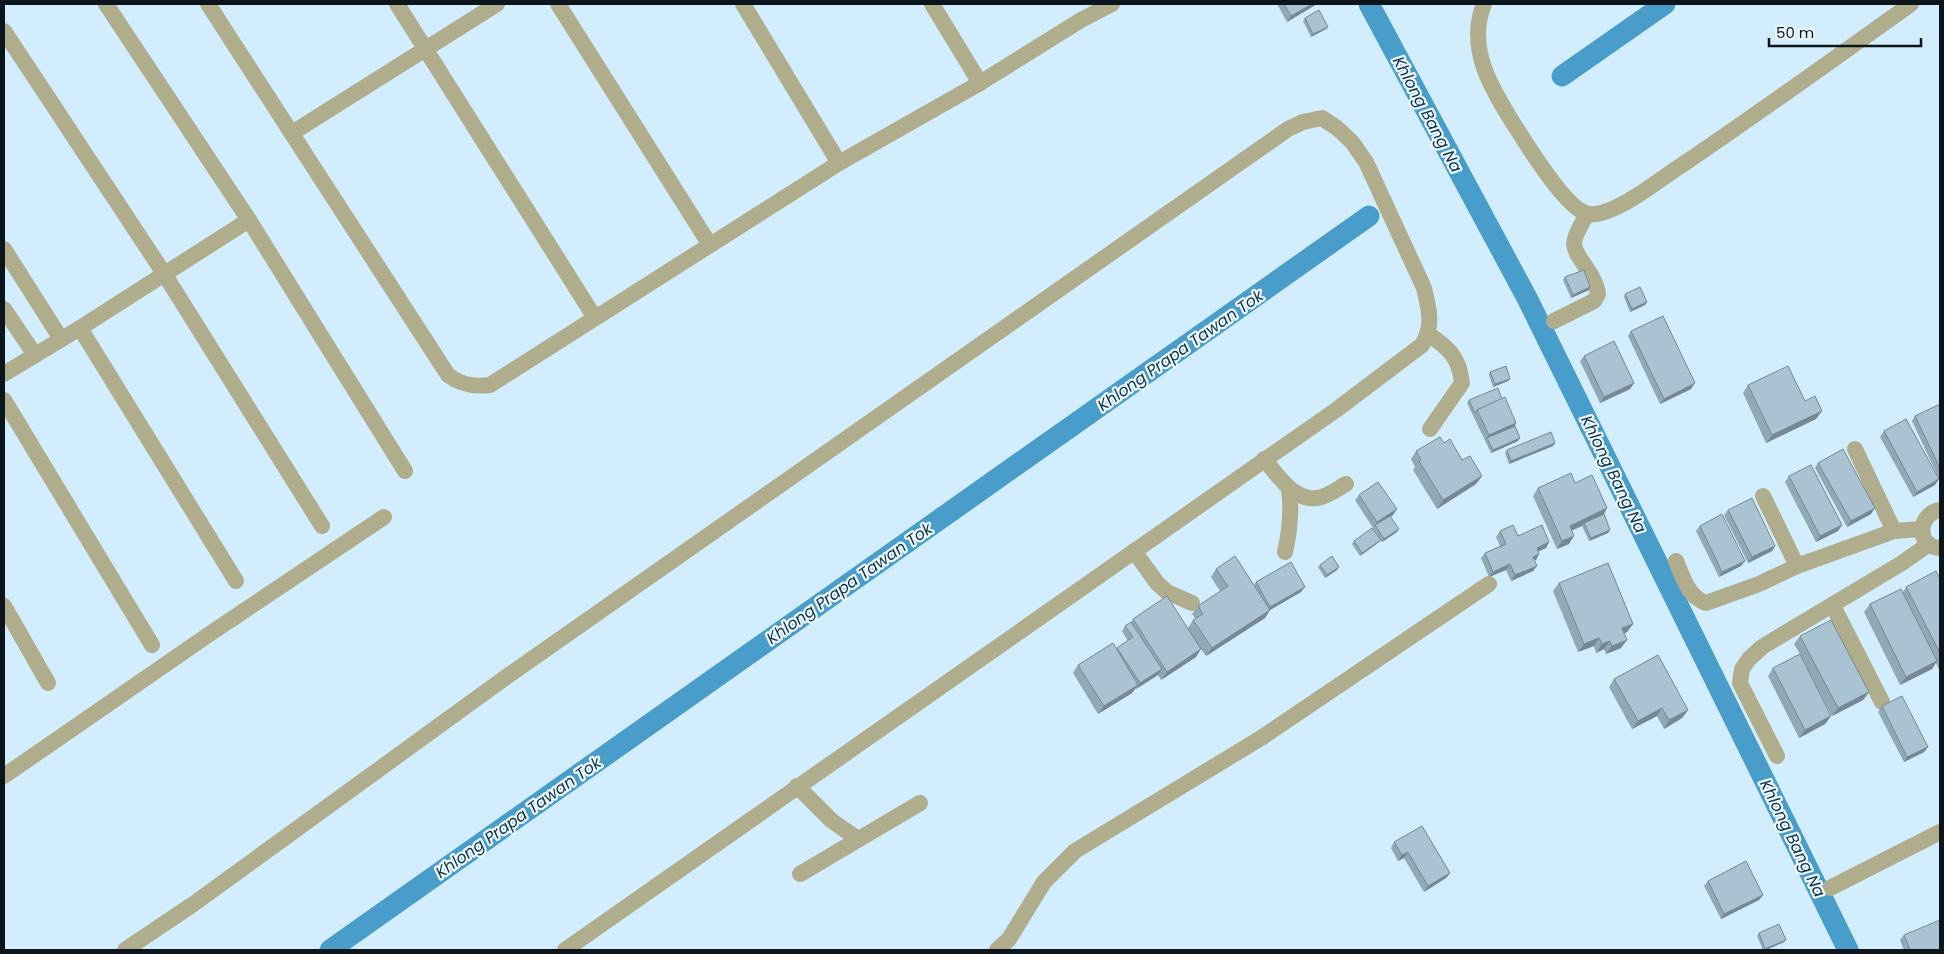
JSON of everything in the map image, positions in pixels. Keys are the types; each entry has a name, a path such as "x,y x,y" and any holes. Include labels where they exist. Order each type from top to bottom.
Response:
{"street":[{"path":"106,4 249,220 405,471"},
{"path":"208,4 448,375 456,381 477,386 490,385 839,163 980,83 1109,4"},
{"path":"397,4 595,318"},
{"path":"292,133 424,48 497,4"},
{"path":"558,4 710,245"},
{"path":"743,4 839,163"},
{"path":"932,4 980,83"},
{"path":"1484,4 1477,35 1479,53 1498,99 1558,188 1575,208 1587,214 1600,213 1637,194 1710,146 1911,4"},
{"path":"4,31 165,275 322,526"},
{"path":"125,950 192,904 502,680 1288,129 1303,122 1322,118 1352,142 1366,162 1424,288 1429,307 1428,334 1422,345 1336,410 565,950"},
{"path":"1554,321 1594,301 1598,294 1597,284 1577,254 1574,243 1587,214"},
{"path":"4,374 165,275 249,220"},
{"path":"4,248 61,339"},
{"path":"4,309 35,355"},
{"path":"80,328 236,581"},
{"path":"1428,334 1446,346 1457,359 1462,383 1430,429"},
{"path":"4,400 152,645"},
{"path":"1855,449 1894,531"},
{"path":"1264,459 1289,489 1304,497 1316,498 1330,494 1346,484"},
{"path":"1285,552 1292,509 1289,489"},
{"path":"1763,496 1797,566"},
{"path":"1777,756 1740,683 1742,669 1749,659 1762,647 1902,563 1936,549 1924,537 1922,528 1924,520 1930,514 1940,510"},
{"path":"4,776 211,633 384,517"},
{"path":"1676,561 1691,594 1698,600 1706,603 1759,584 1797,566 1894,531 1922,528"},
{"path":"1134,551 1157,583 1167,592 1192,603"},
{"path":"997,950 1009,939 1044,882 1075,851 1262,738 1489,584"},
{"path":"1833,606 1882,702"},
{"path":"5,612 48,683"},
{"path":"797,786 832,821 858,840"},
{"path":"800,874 920,803"},
{"path":"1830,888 1940,832"}],"building":[{"path":"1284,4 1312,4 1291,16"},
{"path":"1319,10 1328,27 1313,34 1305,18"},
{"path":"1584,270 1590,287 1573,295 1565,277"},
{"path":"1640,287 1647,302 1632,309 1625,294"},
{"path":"1663,316 1695,383 1664,399 1631,331"},
{"path":"1614,341 1634,383 1604,397 1584,356"},
{"path":"1506,366 1510,379 1495,384 1490,372"},
{"path":"1788,366 1805,401 1815,396 1822,411 1772,435 1748,385"},
{"path":"1498,388 1502,399 1477,410 1475,413 1469,400"},
{"path":"1505,397 1516,423 1489,435 1477,410"},
{"path":"1940,404 1940,468 1915,416"},
{"path":"1906,419 1939,479 1917,492 1884,431"},
{"path":"1515,426 1520,438 1493,450 1487,438"},
{"path":"1551,432 1555,443 1511,461 1507,450"},
{"path":"1440,437 1444,443 1450,439 1462,460 1470,456 1482,476 1443,500 1419,461 1421,460 1416,451"},
{"path":"1843,449 1875,508 1851,521 1818,463"},
{"path":"1811,465 1842,525 1820,536 1789,476"},
{"path":"1571,473 1575,483 1592,475 1607,508 1570,526 1574,536 1562,541 1538,488"},
{"path":"1378,482 1397,509 1377,522 1359,495"},
{"path":"1752,498 1775,546 1752,557 1728,510"},
{"path":"1604,514 1610,530 1591,538 1584,523"},
{"path":"1722,514 1745,561 1722,572 1700,526"},
{"path":"1390,516 1399,529 1384,539 1375,525"},
{"path":"1513,525 1518,536 1542,525 1549,542 1537,548 1539,554 1533,557 1537,566 1515,575 1510,564 1493,572 1485,553 1506,544 1500,531"},
{"path":"1372,528 1381,540 1362,553 1354,541"},
{"path":"1235,556 1270,610 1212,648 1193,620 1203,614 1198,606 1228,586 1216,569"},
{"path":"1332,556 1339,567 1327,575 1320,565"},
{"path":"1291,562 1305,587 1270,607 1256,582"},
{"path":"1608,563 1633,624 1622,628 1627,640 1612,646 1610,641 1602,644 1599,638 1584,644 1559,583"},
{"path":"1936,571 1940,579 1940,653 1906,587"},
{"path":"1901,589 1937,661 1906,677 1870,604"},
{"path":"1167,596 1201,649 1167,672 1133,619"},
{"path":"1831,620 1869,692 1838,708 1800,636"},
{"path":"1131,622 1162,669 1140,683 1117,648 1133,637 1125,626"},
{"path":"1113,643 1138,685 1104,706 1078,665"},
{"path":"1800,654 1831,716 1805,730 1773,668"},
{"path":"1658,655 1688,710 1669,720 1662,708 1638,721 1614,679"},
{"path":"1902,696 1928,747 1907,757 1882,706"},
{"path":"1422,826 1450,873 1428,886 1408,852 1402,855 1394,842"},
{"path":"1746,861 1763,895 1724,914 1708,881"},
{"path":"1940,920 1940,950 1910,950 1904,935"},
{"path":"1779,924 1786,940 1765,949 1759,933"}],"waterway":[{"name":"Khlong Bang Na","path":"1369,4 1527,298 1848,950"},
{"name":"Khlong Prapa Tawan Tok","path":"1562,76 1665,4"},
{"name":"Khlong Prapa Tawan Tok","path":"330,950 1369,216"}]}
